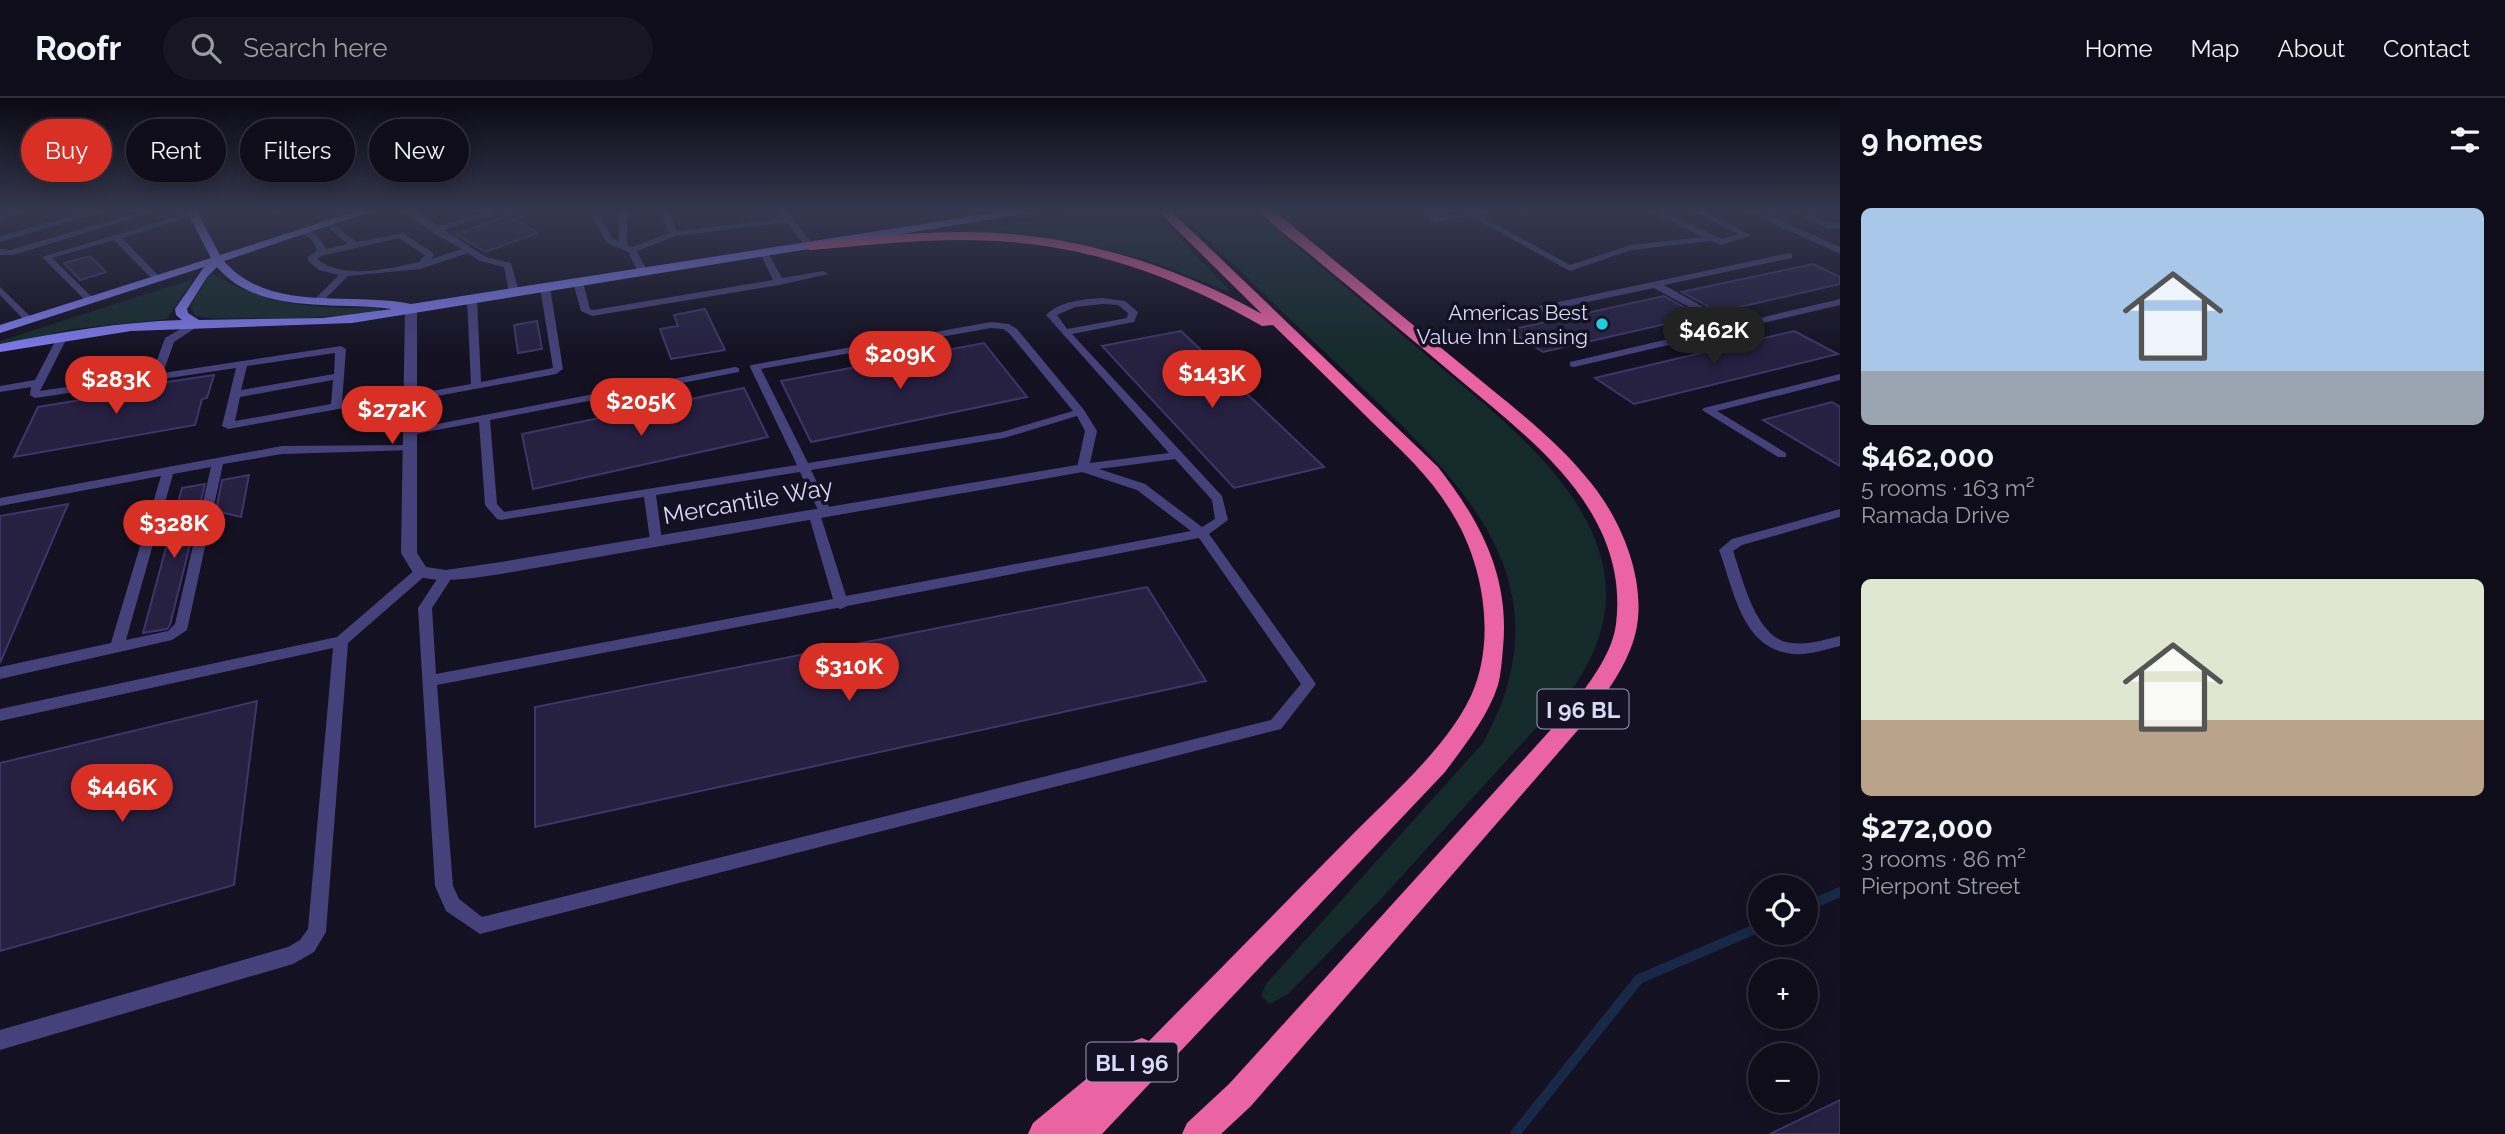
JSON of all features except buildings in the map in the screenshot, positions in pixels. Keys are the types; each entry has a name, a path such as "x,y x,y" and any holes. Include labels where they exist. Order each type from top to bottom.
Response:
{"highway":[{"path":"1127,258 1200,285 1301,343"},
{"path":"1080,1134 1444,754 1461,733 1486,687 1496,632 1492,584 1469,523 1432,471 1213,258"},
{"name":"I 96 BL","path":"1198,1134 1240,1095 1583,709 1616,660 1626,626 1624,571 1611,531 1586,488 1565,463 1521,422 1323,258"},
{"name":"BL I 96","path":"1044,1134 1219,989"},
{"name":"I 96 BL","path":"1216,1134 1240,1095"}],"main road":[{"path":"0,348 124,328 196,323 343,321 374,318 411,308 730,258"},
{"path":"0,329 218,259"},
{"path":"218,259 226,270 248,285 280,295 318,301 382,303 411,308"},
{"path":"196,323 182,315 181,309 202,275 218,259"}],"street":[{"path":"411,308 409,553 421,572"},
{"name":"Mercantile Way","path":"421,572 446,576 1083,468"}],"lane":[{"path":"47,258 90,300"},
{"path":"137,258 157,279"},
{"path":"312,258 313,263 333,273 346,273 420,266 443,258"},
{"path":"420,266 427,258"},
{"path":"482,258 508,265 514,292"},
{"path":"634,258 643,272"},
{"path":"767,258 779,282"},
{"path":"1552,258 1570,268 1594,258"},
{"path":"1506,316 1778,258"},
{"path":"318,301 346,273"},
{"path":"578,282 586,311 592,313 823,274"},
{"path":"1654,285 1733,327"},
{"path":"242,364 228,426 552,373 558,369 545,287"},
{"path":"0,290 29,320"},
{"path":"472,299 476,386"},
{"path":"429,681 1202,533 1222,520 1218,499 1065,332 1051,315 1057,309 1107,300 1123,303 1133,312 1130,320 1065,332"},
{"path":"1574,364 1840,302"},
{"path":"156,377 169,340 196,323"},
{"path":"841,604 819,512 804,468 755,367 991,325 1005,326 1013,331 1080,412 1091,431 1083,468"},
{"path":"63,336 34,392 40,396 341,349 336,407"},
{"path":"410,432 734,370"},
{"path":"234,395 338,376"},
{"path":"1782,455 1708,411 1840,377"},
{"path":"0,389 38,383"},
{"path":"484,418 491,505 501,516 1004,435 1080,412"},
{"path":"0,502 282,450 410,448"},
{"path":"1083,468 1178,455"},
{"path":"0,673 172,635 182,626 218,461"},
{"path":"446,576 425,608 444,886 452,905 480,926 1276,725 1309,684 1202,533 1141,487 1083,468"},
{"path":"117,647 168,471"},
{"path":"650,494 656,540"},
{"path":"1840,513 1737,542 1726,550 1746,610 1755,628 1787,649 1811,650 1840,641"},
{"path":"0,715 341,642 421,572"},
{"path":"0,1040 293,955 307,946 317,932 341,642"}],"green space":[{"path":"1139,258 1199,258 1232,293"},
{"path":"1228,258 1311,258 1503,420 1540,458 1572,497 1595,540 1606,585 1600,634 1575,685 1381,899 1288,994 1270,1004 1261,996 1266,984 1483,743 1508,683 1515,628 1507,577 1487,530 1457,486 1379,403"},
{"path":"213,274 243,289 279,301 380,310 370,314 301,318 196,316 190,307 209,275"},
{"path":"193,279 167,319 74,329 0,345 0,341"}],"waterway":[{"path":"1818,902 1840,892"},
{"path":"1515,1134 1639,979 1748,932"}],"place":[{"name":"Americas Best Value Inn Lansing","path":"1602,324"}]}
